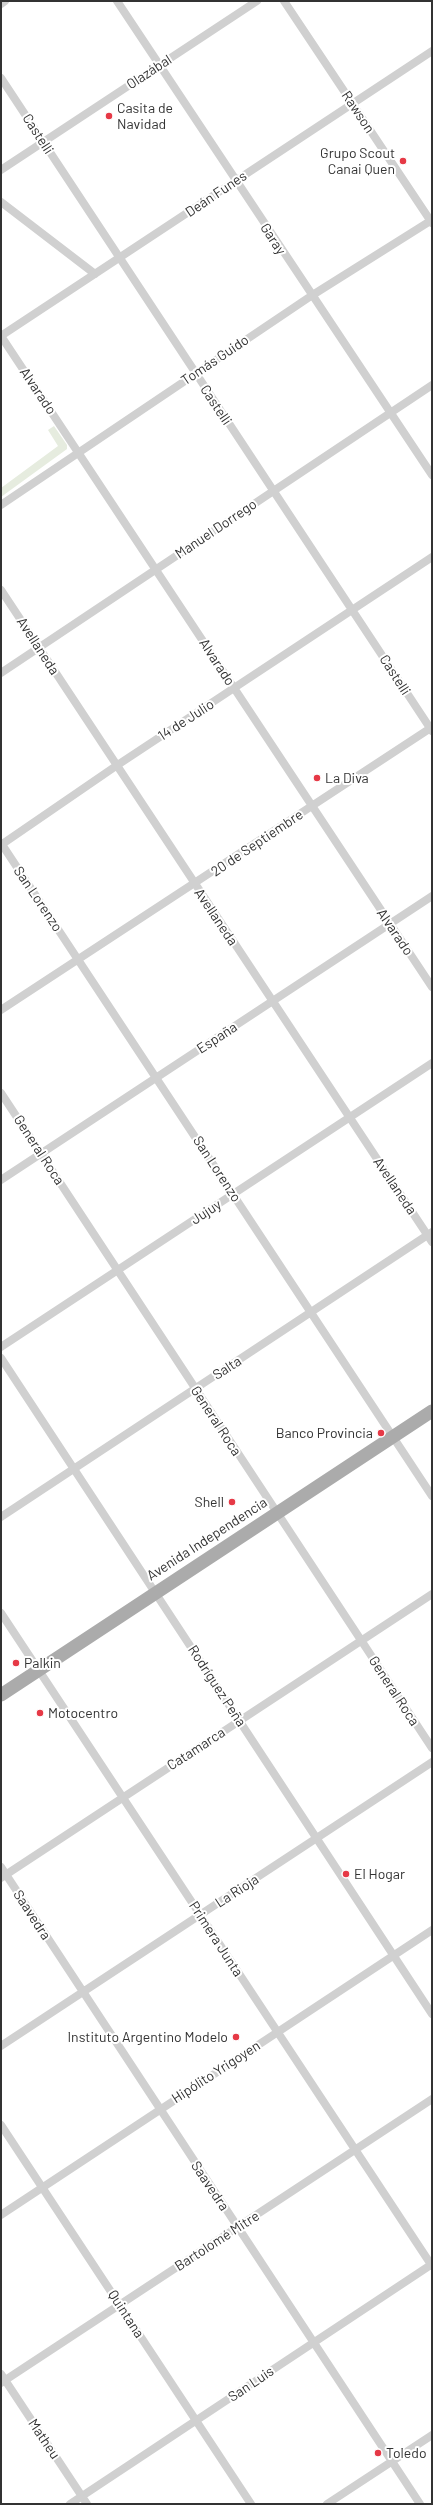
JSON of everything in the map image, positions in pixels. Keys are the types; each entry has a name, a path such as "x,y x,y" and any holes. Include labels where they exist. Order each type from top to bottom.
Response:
{"main road":[{"name":"Avenida Independencia","path":"1,1695 432,1411"}],"street":[{"path":"1,4 5,1"},
{"name":"Garay","path":"116,1 311,296 432,475"},
{"name":"Olazábal","path":"1,170 256,1"},
{"name":"Rawson","path":"284,1 431,221"},
{"name":"Deán Funes","path":"1,336 432,51"},
{"name":"Castelli","path":"1,78 431,729"},
{"path":"1,202 95,274"},
{"name":"Tomás Guido","path":"1,505 311,296 431,221"},
{"name":"Alvarado","path":"1,336 432,987"},
{"name":"Manuel Dorrego","path":"1,673 432,385"},
{"name":"14 de Julio","path":"1,844 432,557"},
{"name":"Avellaneda","path":"1,590 349,1118 430,1236"},
{"name":"20 de Septiembre","path":"1,1010 431,729"},
{"name":"San Lorenzo","path":"1,844 157,1077 432,1496"},
{"name":"España","path":"1,1180 432,896"},
{"name":"Jujuy","path":"1,1347 432,1063"},
{"name":"General Roca","path":"1,1093 432,1748"},
{"name":"Salta","path":"1,1517 311,1312 430,1236"},
{"name":"Rodríguez Peña","path":"1,1358 432,2014"},
{"name":"Catamarca","path":"4,1877 432,1594"},
{"name":"Primera Junta","path":"1,1613 432,2264"},
{"name":"La Rioja","path":"1,2046 432,1762"},
{"name":"Saavedra","path":"1,1867 4,1877 314,2342 420,2504"},
{"name":"Hipólito Yrigoyen","path":"1,2215 432,1930"},
{"name":"Bartolomé Mitre","path":"2,2379 120,2305 432,2098"},
{"name":"Quintana","path":"1,2125 251,2504"},
{"name":"San Luis","path":"70,2504 432,2264"},
{"name":"Matheu","path":"2,2379 87,2504"},
{"path":"327,2504 432,2435"}],"shaded area":[{"path":"54,426 67,445 67,449 1,497 1,488 58,446 48,430"}],"place":[{"name":"Casita de Navidad","path":"109,116"},
{"name":"Grupo Scout Canai Quen","path":"403,161"},
{"name":"La Diva","path":"317,778"},
{"name":"Banco Provincia","path":"381,1433"},
{"name":"Shell","path":"232,1502"},
{"name":"Palkin","path":"16,1663"},
{"name":"Motocentro","path":"40,1713"},
{"name":"El Hogar","path":"346,1874"},
{"name":"Instituto Argentino Modelo","path":"236,2037"},
{"name":"Toledo","path":"378,2453"}]}
